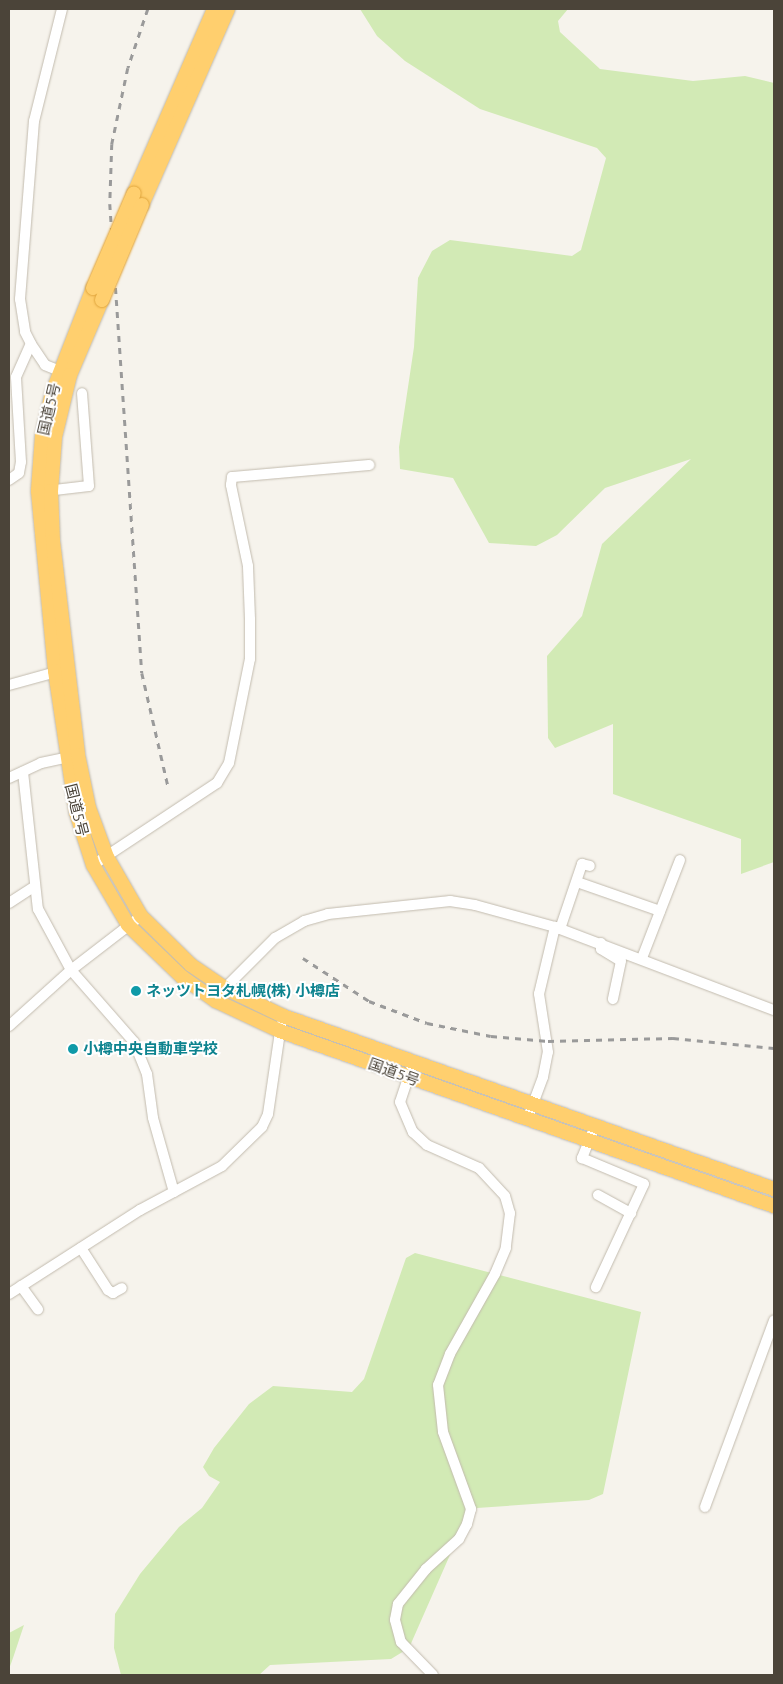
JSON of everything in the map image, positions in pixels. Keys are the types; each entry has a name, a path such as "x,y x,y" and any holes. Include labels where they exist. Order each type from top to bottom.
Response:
{"highway":[{"name":"国道5号","path":"214,9 92,288 42,436 44,491 72,756 76,812 93,865 128,925 182,977 216,1001 280,1031 774,1206"},
{"name":"国道5号","path":"64,373 102,300 228,9"},
{"name":"国道5号","path":"72,756 107,857 141,916 184,959 225,988 283,1016 774,1189"}],"street":[{"path":"62,9 46,65 29,168 20,300 25,332 31,344 45,364 64,373"},
{"path":"9,480 19,473 22,462 12,377 31,344"},
{"path":"44,491 89,486 82,393"},
{"path":"93,865 217,783 229,763 250,659 248,566 231,485 232,477 369,465"},
{"path":"9,685 62,670"},
{"path":"9,778 41,763 72,756"},
{"path":"23,772 34,887 42,916 71,970 134,1042 147,1074 153,1118 174,1192"},
{"path":"642,958 680,860"},
{"path":"527,1120 543,1077 548,1052 539,994 558,928 582,864 590,866"},
{"path":"576,882 660,911"},
{"path":"9,902 34,887"},
{"path":"225,988 275,938 304,920 328,914 450,901 475,904 601,942 774,1010"},
{"path":"9,1026 71,970 141,916"},
{"path":"601,942 601,949 621,961 613,999"},
{"path":"38,1309 13,1289 174,1192 222,1166 262,1127 268,1114 283,1016"},
{"path":"413,1063 400,1102 404,1116 413,1132 427,1144 479,1168 505,1196 510,1214 506,1248 499,1265 450,1354 438,1385 443,1432 471,1509 467,1524 459,1539 426,1569 398,1604 396,1612 401,1642 433,1675"},
{"path":"595,1126 582,1158 644,1184 596,1287"},
{"path":"598,1195 631,1213"},
{"path":"81,1248 108,1290 113,1293 122,1288"},
{"path":"705,1507 771,1336 774,1320"}],"green space":[{"path":"360,9 568,9 558,21 560,32 600,69 693,81 745,76 774,83 774,862 741,874 741,839 613,794 613,724 555,748 548,738 547,656 582,616 602,544 691,459 605,488 557,535 536,546 489,543 453,478 400,469 399,447 414,347 418,278 432,251 450,240 572,256 581,250 606,158 597,148 480,109 405,61 377,36"},
{"path":"415,1253 641,1312 603,1494 589,1500 477,1508 468,1514 409,1648 391,1659 270,1665 259,1675 121,1675 114,1648 115,1614 140,1574 179,1527 202,1508 220,1482 209,1476 203,1467 214,1448 249,1404 273,1386 352,1392 364,1379 406,1258"},
{"path":"24,1625 13,1658 9,1669 9,1633"}],"railway":[{"path":"148,9 128,68 112,144 110,204 142,673 168,786"},
{"path":"303,958 369,1001 427,1023 491,1036 548,1041 673,1038 774,1048"}],"place":[{"name":"ネッツトヨタ札幌(株) 小樽店","path":"136,991"},
{"name":"小樽中央自動車学校","path":"73,1049"}]}
